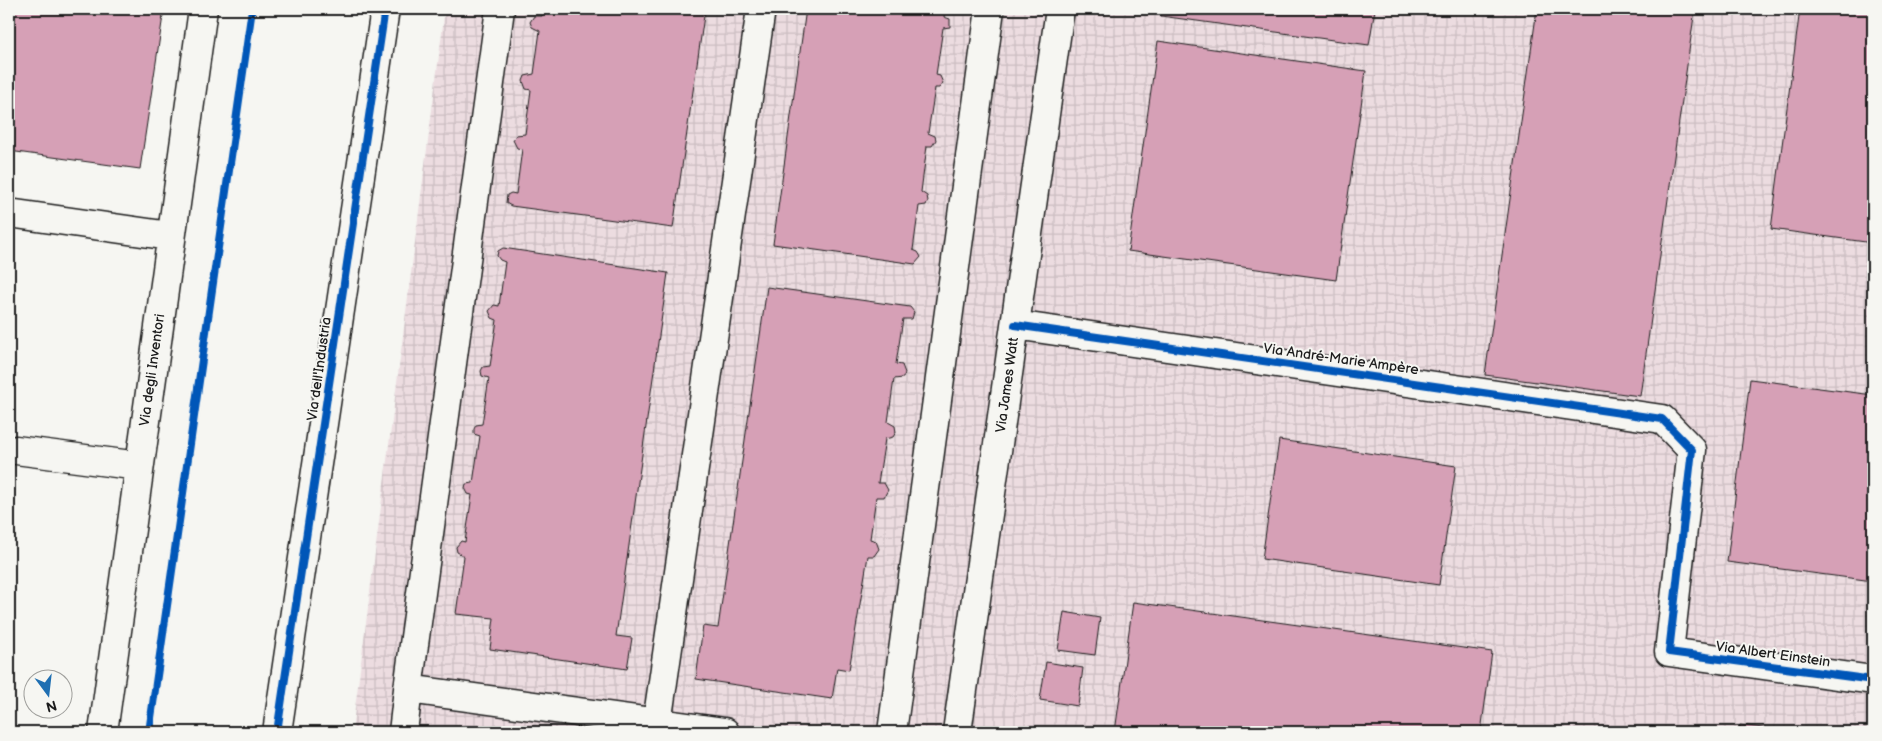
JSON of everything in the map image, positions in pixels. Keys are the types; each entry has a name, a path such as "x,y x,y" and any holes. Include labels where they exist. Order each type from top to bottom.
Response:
{"street":[{"name":"Via degli Inventori","path":"103,732 170,236 203,9"},
{"name":"Via dell'Industria","path":"277,732 385,9"},
{"path":"403,732 500,9"},
{"path":"657,723 761,9"},
{"path":"892,732 990,9"},
{"name":"Via James Watt","path":"957,732 1060,9"},
{"path":"9,213 170,236"},
{"name":"Via André-Marie Ampère","path":"1015,325 1662,419 1692,450 1669,652"},
{"path":"16,450 139,466"},
{"name":"Via Albert Einstein","path":"1669,652 1873,680"},
{"path":"408,689 725,732"}],"shaded area":[{"path":"445,9 1873,9 1873,732 352,732"}],"building":[{"path":"9,9 164,9 140,169 9,151"},
{"path":"543,9 705,9 673,228 511,206 506,203 507,195 511,193 516,194 522,149 517,148 513,140 516,135 525,134 531,90 526,89 523,81 525,76 534,74 540,31 532,27 530,22 534,16 542,16"},
{"path":"806,9 945,9 944,17 950,19 950,27 943,28 936,75 940,76 943,83 939,88 935,88 928,133 935,136 936,140 932,146 927,146 921,192 927,196 928,201 926,205 919,206 913,250 918,252 921,257 915,264 773,244"},
{"path":"1162,9 1375,9 1369,45 1161,16"},
{"path":"1537,9 1695,9 1640,396 1485,375"},
{"path":"1800,9 1873,9 1873,243 1771,229"},
{"path":"1158,41 1366,71 1336,280 1128,251"},
{"path":"503,248 668,273 616,636 632,638 627,669 490,649 494,618 456,614 464,556 457,552 456,547 461,541 465,542 472,495 468,494 465,488 466,484 473,483 480,436 474,434 474,429 476,425 482,424 489,378 482,376 481,371 483,367 490,366 497,320 492,318 489,311 494,305 499,306 505,262 497,256 498,251"},
{"path":"767,287 910,307 914,312 912,319 903,319 896,364 902,365 905,373 903,378 894,379 888,422 895,426 896,432 893,437 885,439 878,483 884,483 888,490 884,497 876,497 870,539 876,541 879,549 874,556 868,556 849,670 837,668 832,699 696,679 703,626 718,628"},
{"path":"1750,379 1873,395 1873,581 1727,562"},
{"path":"1279,440 1456,466 1439,585 1262,559"},
{"path":"1133,602 1492,652 1481,732 1115,732"},
{"path":"1064,612 1100,618 1095,655 1058,650"},
{"path":"1046,662 1083,668 1078,706 1040,700"},
{"path":"1740,725 1793,732 1739,732"}],"cycle path":[{"path":"149,732 252,9"},
{"path":"277,732 385,9"},
{"path":"1015,325 1662,419 1692,450 1669,652 1873,680"}]}
